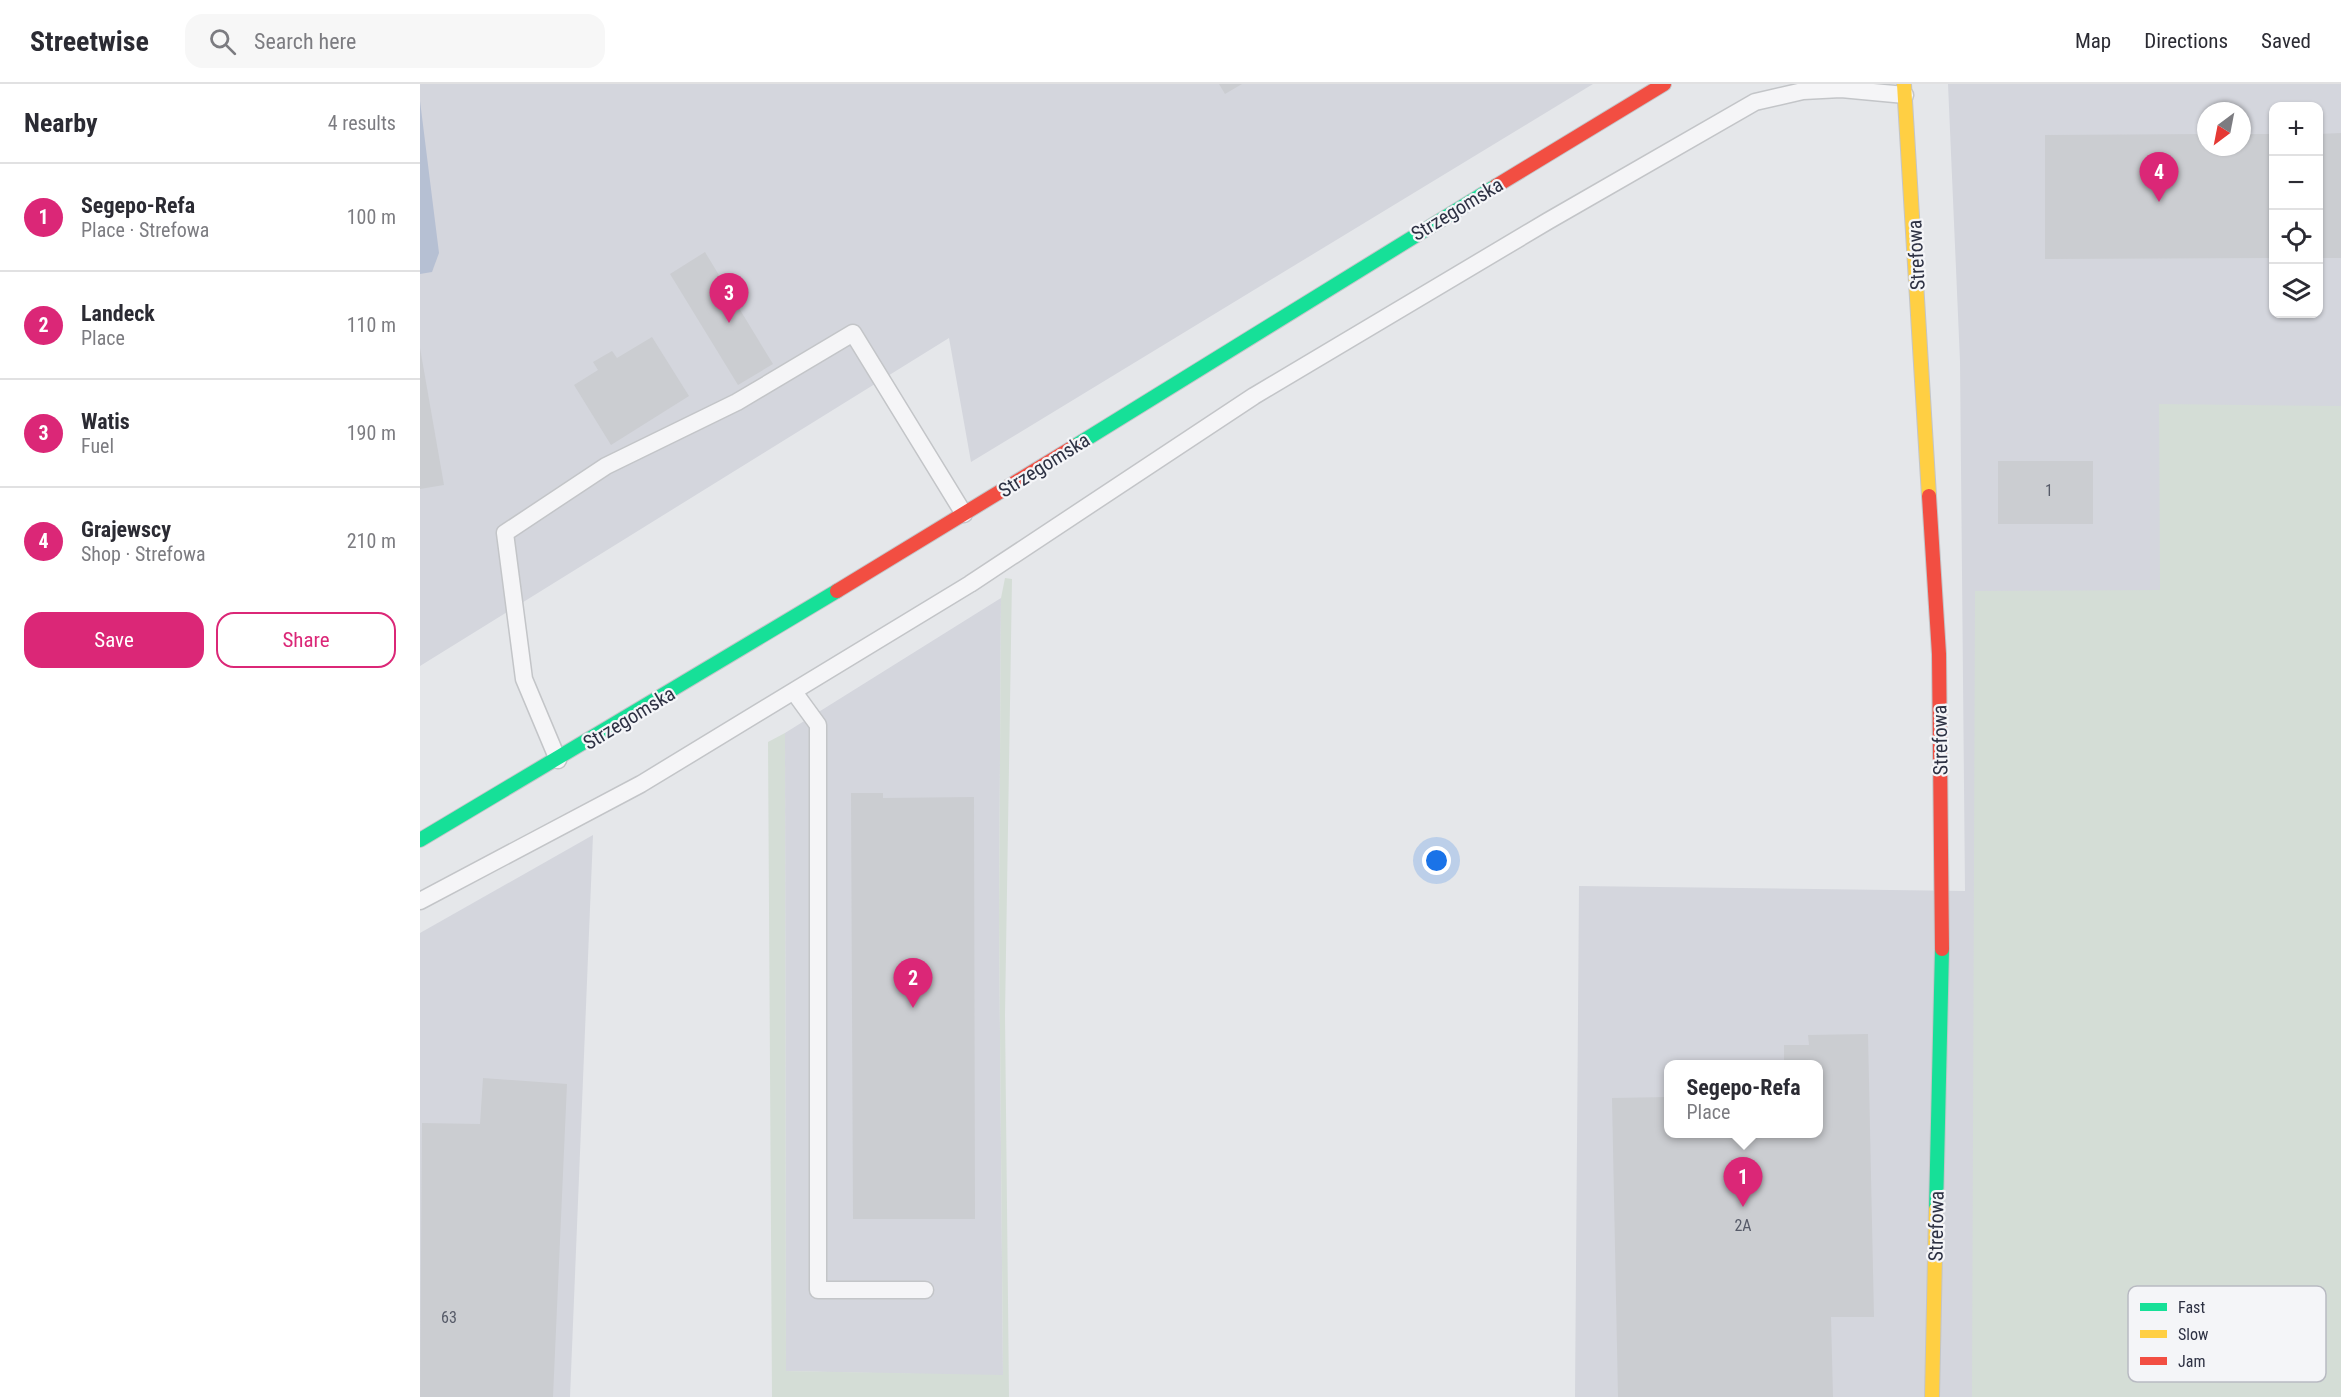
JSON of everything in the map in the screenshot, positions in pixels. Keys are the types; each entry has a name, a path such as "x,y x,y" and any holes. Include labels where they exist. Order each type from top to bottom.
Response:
{"main road":[{"name":"Strzegomska","path":"420,840 558,760 964,514 1307,300 1664,84"},
{"name":"Strefowa","path":"1905,89 1939,654 1942,935 1932,1397"}],"lane":[{"path":"420,902 641,784 970,584 1254,396 1548,221 1755,102 1803,91 1905,89"},
{"path":"558,760 524,679 505,533 606,466 737,402 853,333 964,514"},
{"path":"794,692 818,725 818,1290 925,1290"}],"shaded area":[{"path":"420,84 1593,84 971,462 949,338 420,666"},
{"path":"1948,84 2341,84 2341,1397 1575,1397 1579,886 1965,891 1960,361"},
{"path":"2159,404 2341,406 2341,1397 1972,1397 1975,591 2160,590"},
{"path":"1005,578 1012,579 1005,1015 1009,1397 772,1397 768,742 785,733 786,1371 1003,1375 999,919 1001,598"},
{"path":"1001,598 999,919 1003,1376 786,1371 785,733"},
{"path":"593,835 570,1397 420,1397 420,933"}],"water":[{"path":"420,101 439,253 432,272 420,274"}],"building":[{"path":"1219,84 1242,84 1225,94"},
{"path":"2341,133 2341,258 2323,258 2323,134"},
{"path":"2197,134 2197,156 2251,156 2251,134 2269,134 2269,258 2045,259 2045,135"},
{"path":"705,252 773,364 738,385 670,274"},
{"path":"652,337 689,396 611,445 574,385 598,370 593,362 612,351 617,358"},
{"path":"420,348 444,485 420,489"},
{"path":"1998,461 2093,461 2093,524 1998,524"},
{"path":"851,793 883,793 883,798 974,797 975,1219 853,1219"},
{"path":"1868,1034 1874,1317 1831,1317 1833,1397 1618,1397 1612,1098 1664,1097 1664,1138 1823,1138 1823,1060 1784,1060 1784,1045 1809,1045 1808,1035"},
{"path":"483,1078 567,1084 553,1397 420,1397 422,1123 480,1124"}],"traffic: fast":[{"path":"1075,446 1496,186"},
{"path":"420,840 837,591"},
{"path":"1936,1209 1942,949"}],"traffic: slow":[{"path":"1904,84 1929,496"},
{"path":"1932,1397 1936,1209"}],"traffic: jam":[{"path":"1496,186 1664,84"},
{"path":"837,591 1075,446"},
{"path":"1929,496 1939,654 1942,949"}],"place":[{"name":"Grajewscy","path":"2159,202"},
{"name":"Watis","path":"729,323"},
{"name":"Landeck","path":"913,1008"},
{"name":"Segepo-Refa","path":"1743,1207"}]}
